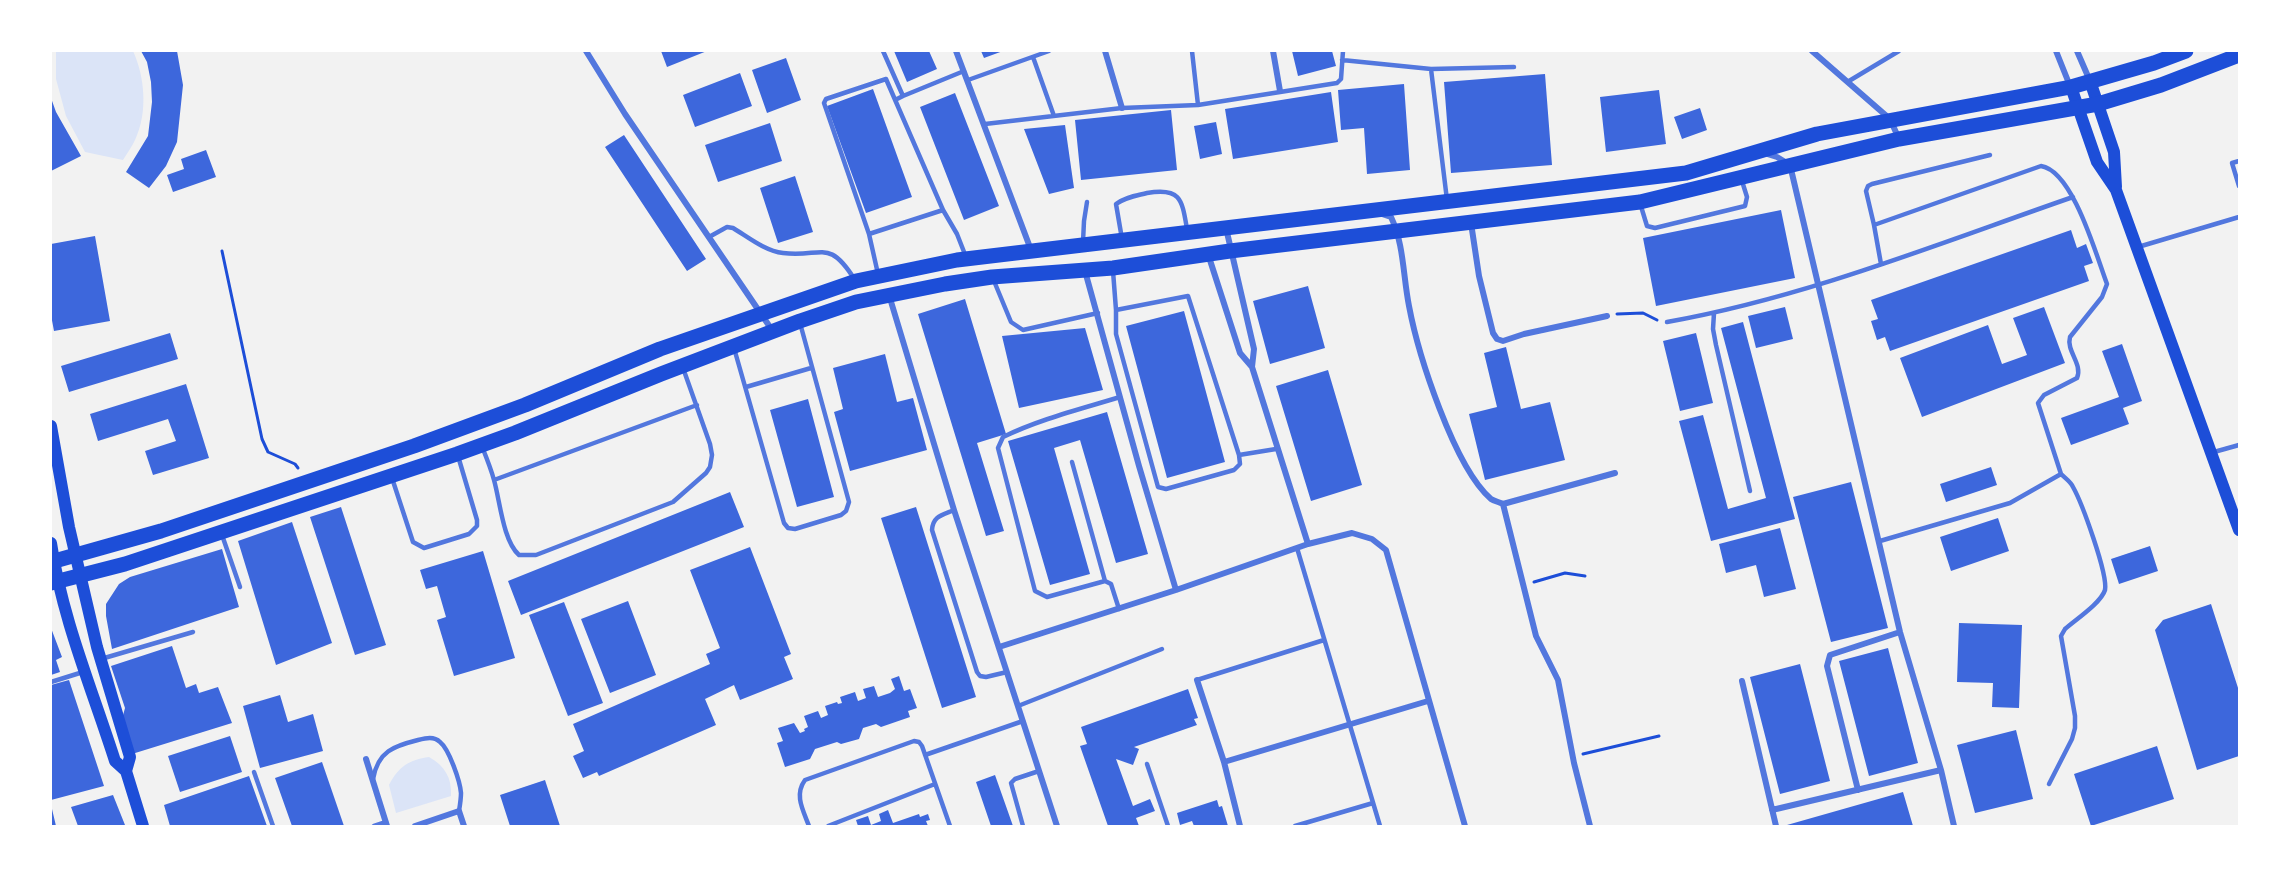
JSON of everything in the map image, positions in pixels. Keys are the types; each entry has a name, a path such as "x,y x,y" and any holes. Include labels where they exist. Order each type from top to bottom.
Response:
{"main road":[{"path":"52,562 161,531 423,443 525,405 660,349 856,281 967,259 1686,173 1817,134 2071,87 2154,63 2186,51"},
{"path":"54,582 81,576 222,532 458,454 773,331 856,302 889,294 992,278 1113,268 1230,251 1640,202 1899,139 2079,109 2161,85 2239,55"},
{"path":"2090,81 2114,152 2116,190"},
{"path":"2071,87 2097,162 2116,190 2239,530"},
{"path":"51,426 76,556 101,659 130,757 126,771"},
{"path":"51,543 54,582 115,761 126,771 143,826"}],"street":[{"path":"586,51 625,114 773,331"},
{"path":"956,51 1031,251"},
{"path":"1106,51 1122,108"},
{"path":"1273,51 1280,92"},
{"path":"1812,51 1890,119 1899,139"},
{"path":"2056,51 2071,87"},
{"path":"2077,51 2090,81"},
{"path":"1761,152 1777,157 1790,165 1900,632 1941,770 1953,826"},
{"path":"1370,211 1390,217 1398,231 1409,307 1433,394 1468,469 1491,500 1503,504 1615,473"},
{"path":"1471,222 1479,276 1493,333 1497,339 1503,341 1524,334 1606,316"},
{"path":"1226,227 1254,349 1252,367 1276,449 1308,544"},
{"path":"1208,254 1240,353 1252,367"},
{"path":"1085,271 1176,590"},
{"path":"889,294 954,510 1057,826"},
{"path":"1503,504 1536,636 1558,680 1590,826"},
{"path":"999,647 1119,609 1308,544 1352,533 1372,539 1386,550 1465,826"},
{"path":"1858,790 1827,666 1830,655 1900,632"},
{"path":"1197,680 1224,762 1240,826"},
{"path":"1742,681 1776,826"},
{"path":"1224,762 1428,700"},
{"path":"366,759 386,824"},
{"path":"1772,810 1941,770"},
{"path":"415,826 459,811 464,826"}],"lane":[{"path":"883,51 903,96"},
{"path":"968,80 1049,51"},
{"path":"1192,51 1198,105"},
{"path":"985,124 1122,108 1198,105 1340,82 1342,51"},
{"path":"1849,81 1899,51"},
{"path":"1033,57 1054,116"},
{"path":"1342,60 1431,69 1514,67"},
{"path":"1431,69 1447,201"},
{"path":"895,100 964,71"},
{"path":"878,276 869,234 824,103 826,99 886,79 942,210 957,234 967,259"},
{"path":"1881,264 1875,225 1866,190 1872,184 1990,155"},
{"path":"2239,161 2232,163 2239,186"},
{"path":"1875,225 2041,166 2049,167 2073,196 2107,284 2106,291 2070,337 2069,342 2078,368 2077,378 2044,394 2038,403 2061,474 2073,486 2092,534 2105,582 2100,599 2065,629 2061,636 2075,716 2075,728 2049,784"},
{"path":"1640,202 1647,226 1655,228 1745,206 1747,198 1742,179"},
{"path":"1122,241 1116,204 1124,198 1163,190 1173,193 1183,204 1187,232"},
{"path":"1667,322 1714,314 1819,286 2073,196"},
{"path":"1083,245 1087,202"},
{"path":"869,234 942,210"},
{"path":"2137,248 2239,217"},
{"path":"709,237 727,227 733,228 770,250 783,254 827,251 839,258 856,281"},
{"path":"1113,268 1116,334 1158,487 1166,489 1234,470 1240,464 1239,455 1188,296 1116,310"},
{"path":"992,278 1011,322 1023,330 1098,313"},
{"path":"1714,314 1713,329 1716,345 1750,491"},
{"path":"733,346 784,523 788,528 795,529 841,515 846,511 849,502 800,321"},
{"path":"482,445 494,480 502,516 514,550 519,555 536,555 673,502 706,473 712,455 682,365"},
{"path":"746,387 811,368"},
{"path":"1119,609 1111,584 1105,581 1047,597 1035,591 998,448 1003,437 1015,431 1120,397"},
{"path":"494,480 697,405"},
{"path":"2211,453 2239,445"},
{"path":"1239,455 1276,449"},
{"path":"392,476 413,542 424,548 469,534 477,526 477,520 458,454"},
{"path":"1072,462 1105,581"},
{"path":"1880,542 2010,503 2061,474"},
{"path":"954,510 938,516 932,522 932,530 970,651 980,676 986,677 1006,672"},
{"path":"222,532 240,587"},
{"path":"1297,548 1380,826"},
{"path":"101,659 193,632"},
{"path":"1197,680 1324,640"},
{"path":"1018,706 1162,649"},
{"path":"51,682 86,671"},
{"path":"925,755 1023,721"},
{"path":"373,781 375,769 382,757 394,746 428,737 438,740 446,747 459,782 461,794 459,811"},
{"path":"809,826 798,795 805,780 914,741 919,742 922,746 950,826"},
{"path":"1147,764 1168,826"},
{"path":"1023,826 1011,783 1014,779 1039,771"},
{"path":"254,772 273,826"},
{"path":"828,826 935,784"},
{"path":"1295,826 1373,803"},
{"path":"375,826 386,824"}],"path":[{"path":"222,251 262,439 268,452 295,464 309,482"},
{"path":"1606,316 1643,314 1655,320 1667,322"},
{"path":"1524,584 1565,573 1585,576"},
{"path":"1573,756 1659,736"}],"shaded area":[{"path":"56,51 133,51 142,83 142,118 134,143 123,160 85,152 66,116 56,79"},
{"path":"429,757 446,773 451,796 396,813 389,785 393,778 405,765"}],"building":[{"path":"141,51 177,51 183,85 177,142 166,166 149,188 126,172 148,136 152,102 151,82 147,62"},
{"path":"661,51 707,51 667,67"},
{"path":"894,51 929,51 937,69 907,82"},
{"path":"981,51 1003,51 984,58"},
{"path":"1292,51 1332,51 1336,66 1298,76"},
{"path":"786,58 801,100 767,113 752,70"},
{"path":"740,73 752,106 695,127 683,95"},
{"path":"1545,74 1552,165 1451,173 1444,82"},
{"path":"1404,84 1410,170 1367,174 1364,128 1341,130 1338,90"},
{"path":"873,89 912,197 866,213 827,106"},
{"path":"1659,90 1666,144 1606,152 1600,97"},
{"path":"1331,92 1338,142 1233,159 1225,109"},
{"path":"955,93 999,206 964,220 920,107"},
{"path":"51,98 56,112 81,156 51,171"},
{"path":"1700,108 1707,130 1682,139 1674,117"},
{"path":"1171,110 1177,170 1081,180 1075,120"},
{"path":"1216,122 1222,154 1200,159 1194,126"},
{"path":"770,123 782,161 718,182 705,145"},
{"path":"1065,125 1074,188 1049,194 1024,129"},
{"path":"624,135 706,259 687,271 605,147"},
{"path":"206,150 216,177 173,192 167,175 184,169 181,159"},
{"path":"795,176 813,232 778,243 760,188"},
{"path":"1781,210 1795,278 1656,306 1643,238"},
{"path":"2071,230 2077,248 2086,244 2093,263 2084,266 2089,281 1890,351 1885,337 1877,340 1871,321 1878,319 1871,300"},
{"path":"95,236 110,321 54,331 51,315 51,244"},
{"path":"1308,286 1325,348 1270,364 1253,301"},
{"path":"965,299 1006,434 977,443 1004,531 986,536 918,314"},
{"path":"1785,307 1793,339 1756,348 1748,316"},
{"path":"2044,307 2065,363 1922,417 1900,358 1988,325 2002,364 2027,355 2013,318"},
{"path":"1184,311 1225,462 1167,478 1126,326"},
{"path":"1743,322 1795,519 1711,541 1679,421 1703,415 1728,509 1766,498 1721,328"},
{"path":"1085,328 1103,390 1019,408 1002,336"},
{"path":"170,333 178,359 69,392 61,366"},
{"path":"1696,333 1713,403 1680,411 1663,341"},
{"path":"2122,344 2142,401 2123,408 2129,424 2071,445 2061,418 2119,397 2102,351"},
{"path":"1506,347 1521,409 1550,402 1565,460 1485,480 1469,414 1497,407 1484,353"},
{"path":"885,354 897,402 913,398 927,450 850,471 834,412 843,409 833,368"},
{"path":"1328,370 1362,485 1311,501 1276,386"},
{"path":"186,384 209,458 153,475 145,451 176,441 168,419 98,441 90,414"},
{"path":"808,399 834,497 797,507 770,410"},
{"path":"1107,412 1148,554 1116,563 1080,440 1054,448 1090,574 1050,585 1008,441"},
{"path":"1991,467 1997,485 1946,502 1940,484"},
{"path":"1851,482 1888,628 1831,642 1793,497"},
{"path":"730,492 744,527 521,615 508,581"},
{"path":"341,507 386,645 355,655 310,517"},
{"path":"916,507 976,697 942,708 881,518"},
{"path":"1998,518 2009,551 1951,571 1940,537"},
{"path":"292,522 332,643 276,665 238,541"},
{"path":"1780,528 1796,589 1764,597 1756,565 1726,573 1719,544"},
{"path":"2150,546 2158,571 2119,584 2111,559"},
{"path":"750,547 791,654 784,657 793,679 740,700 734,685 705,699 716,725 599,776 597,772 583,778 573,756 584,751 573,724 710,664 706,654 720,648 690,570"},
{"path":"222,549 239,607 112,649 106,604 119,584 130,577"},
{"path":"483,551 515,658 454,676 437,620 446,617 437,586 426,589 420,570"},
{"path":"628,601 656,675 610,693 581,619"},
{"path":"564,602 603,703 568,716 529,615"},
{"path":"2211,604 2239,691 2239,756 2197,770 2155,630 2163,620"},
{"path":"1959,623 2022,625 2019,708 1992,707 1993,683 1957,682"},
{"path":"51,628 62,657 56,660 60,672 51,675"},
{"path":"172,646 186,688 196,684 199,693 218,687 232,723 132,754 122,719 125,708 111,666"},
{"path":"1888,648 1918,763 1869,776 1839,661"},
{"path":"1800,664 1830,781 1780,794 1750,677"},
{"path":"899,676 904,691 910,689 917,708 908,711 910,717 881,727 876,724 863,728 859,739 841,744 837,742 815,749 810,759 785,767 777,743 783,741 778,728 794,723 800,733 805,731 804,729 808,727 804,716 818,711 821,718 828,715 825,706 837,702 842,703 840,697 855,692 858,701 866,698 863,689 874,686 878,697 890,693 895,689 891,679"},
{"path":"69,680 104,786 51,800 51,685"},
{"path":"1188,689 1198,718 1194,719 1197,725 1134,747 1139,749 1133,765 1116,759 1133,806 1150,799 1155,811 1136,818 1139,826 1108,826 1080,746 1087,744 1081,727"},
{"path":"280,695 288,722 313,714 323,751 260,768 243,706"},
{"path":"2016,730 2033,799 1975,813 1957,745"},
{"path":"230,736 242,772 180,792 168,756"},
{"path":"2157,746 2174,799 2091,826 2074,774"},
{"path":"322,762 344,826 292,826 275,778"},
{"path":"995,775 1013,826 991,826 976,782"},
{"path":"249,776 267,826 170,826 164,805"},
{"path":"545,780 560,826 510,826 500,795"},
{"path":"1903,792 1913,826 1787,825"},
{"path":"113,795 125,825 78,826 71,807"},
{"path":"1217,800 1219,807 1222,806 1228,826 1194,826 1192,821 1180,825 1177,813"},
{"path":"52,809 56,826 51,826"},
{"path":"888,810 893,823 919,814 920,817 928,814 930,820 926,821 928,826 858,826 856,820 868,816 871,825 881,821 879,814"}]}
